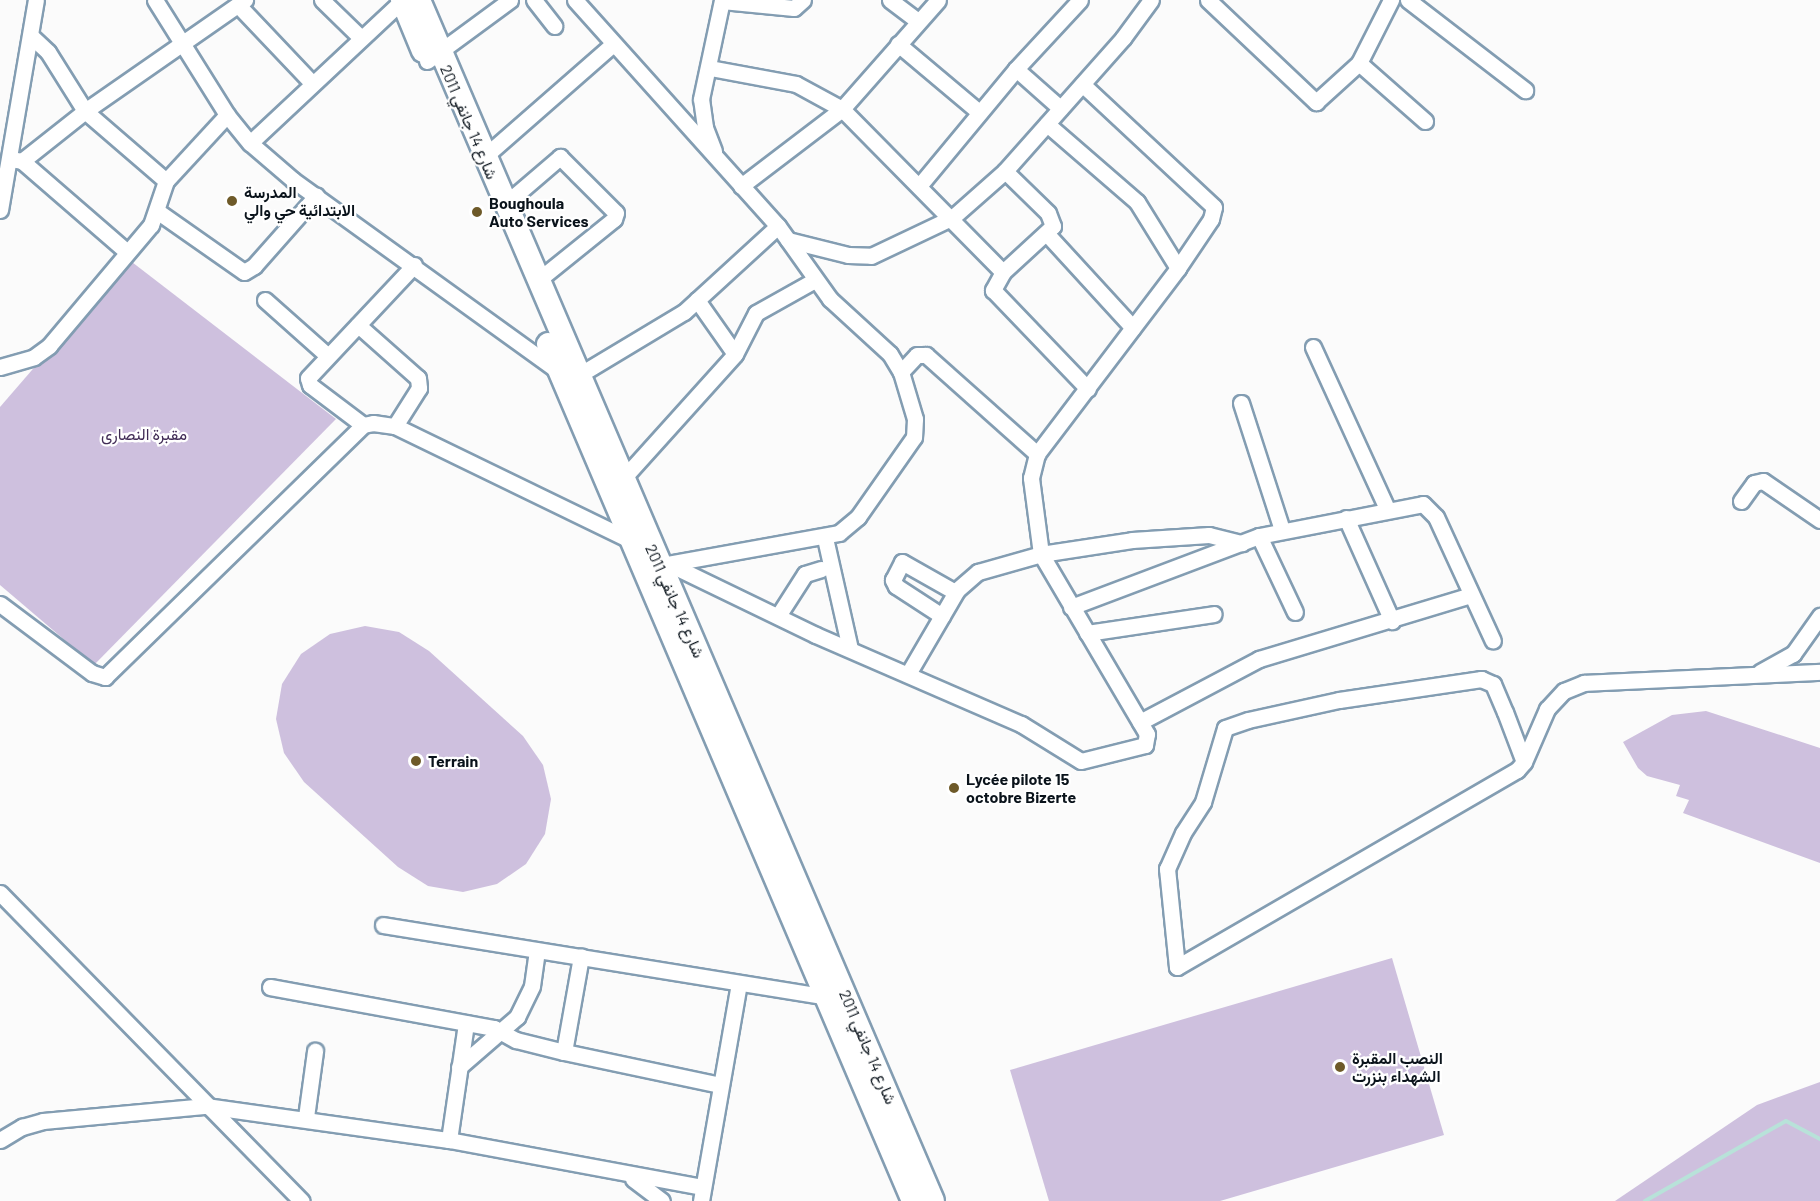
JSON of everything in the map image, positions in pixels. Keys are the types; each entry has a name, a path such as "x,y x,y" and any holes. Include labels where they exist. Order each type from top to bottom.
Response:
{"main road":[{"name":"شارع 14 جانفي 2011","path":"408,0 616,485 656,566 799,883 918,1199"},
{"name":"شارع 14 جانفي 2011","path":"433,57 484,158 537,281 570,374"},
{"name":"شارع 14 جانفي 2011","path":"616,485 630,540 656,566 829,997 918,1199"}],"street":[{"path":"0,210 16,160 36,0"},
{"path":"155,0 227,116 250,143 316,196 570,374 655,332 697,300 778,226"},
{"path":"322,0 361,38"},
{"path":"250,143 361,38 408,0"},
{"path":"433,57 510,0"},
{"path":"534,0 554,26"},
{"path":"575,0 778,226 815,280 877,339 901,372 915,419 914,437 858,517 839,533 825,538 656,566"},
{"path":"718,160 701,113 703,87 710,68 722,0 794,8 803,0"},
{"path":"890,0 917,20"},
{"path":"741,186 842,109 917,20 938,0"},
{"path":"919,186 1016,69 1080,0"},
{"path":"788,240 848,255 871,256 952,217 1005,171 1082,84 1151,0"},
{"path":"1208,0 1311,100 1324,98 1359,63 1391,0"},
{"path":"1408,0 1525,90"},
{"path":"16,160 241,2 312,83"},
{"path":"31,36 48,52 85,111 166,182"},
{"path":"484,158 613,44"},
{"path":"898,44 979,112"},
{"path":"1359,63 1425,121"},
{"path":"710,68 796,84 842,109 952,217 1003,272"},
{"path":"1016,69 1060,108"},
{"path":"656,566 778,616 1021,723 1081,761 1145,746 1147,734 1041,554 1031,478 1037,453 1178,268 1214,213 1212,203 1082,84"},
{"path":"0,367 34,357 48,346 151,225 166,182 227,116"},
{"path":"1047,124 1137,202 1178,268"},
{"path":"504,205 560,157 616,213 614,219 537,281"},
{"path":"16,160 127,252"},
{"path":"1005,171 1052,219 1047,234 1003,272 994,284 996,294 1088,388"},
{"path":"157,211 244,272 254,266 316,196"},
{"path":"1047,234 1133,328"},
{"path":"414,265 328,356 308,382 363,425 395,426 630,540"},
{"path":"616,485 735,354 756,313 815,280"},
{"path":"265,300 328,356"},
{"path":"697,300 735,354"},
{"path":"358,325 418,378 419,388 395,426"},
{"path":"1313,347 1387,509"},
{"path":"901,372 917,355 926,355 1037,453"},
{"path":"1241,403 1282,530"},
{"path":"0,604 92,673 105,677 363,425"},
{"path":"1741,501 1754,483 1763,481 1820,520"},
{"path":"1071,607 1259,536 1411,504 1431,509 1493,641"},
{"path":"1346,518 1392,621"},
{"path":"908,674 955,592 978,572 1041,554 1191,534 1242,543"},
{"path":"1259,536 1295,612"},
{"path":"825,538 850,648"},
{"path":"942,616 896,586 893,580 902,562 955,592"},
{"path":"778,616 805,574 821,569"},
{"path":"1140,722 1259,659 1392,621 1471,595"},
{"path":"1087,633 1214,614"},
{"path":"1755,675 1793,654 1820,616"},
{"path":"1524,762 1496,690 1481,678 1339,700 1228,726 1220,735 1219,759 1203,802 1183,833 1167,869 1178,967 1424,823 1490,789 1524,762 1547,709 1564,691 1584,683 1820,672"},
{"path":"0,894 206,1106 302,1201"},
{"path":"383,925 829,997"},
{"path":"459,1067 503,1030 526,1004 537,950"},
{"path":"564,1052 581,957"},
{"path":"0,1140 22,1127 43,1121 206,1106 306,1117 449,1140 628,1176 701,1194 739,983"},
{"path":"270,987 503,1030 516,1040 721,1085"},
{"path":"449,1140 466,1023"},
{"path":"306,1117 315,1051"},
{"path":"628,1176 662,1201"}],"green space":[{"name":"مقبرة النصارى","path":"128,259 336,419 94,665 0,585 0,407"},
{"path":"365,626 399,632 429,651 523,736 543,765 551,799 545,834 526,864 497,884 463,892 428,886 398,867 304,782 284,753 276,719 282,684 301,654 330,634"},
{"path":"1706,711 1820,748 1820,863 1683,813 1689,800 1676,796 1680,785 1647,776 1638,768 1623,742 1672,715"},
{"path":"1392,958 1444,1135 1220,1201 1049,1201 1010,1070"},
{"path":"1820,1082 1820,1201 1615,1201 1757,1105"}],"waterway":[{"path":"1645,1201 1786,1121 1820,1139"}],"place":[{"name":"المدرسة الابتدائية حي والي","path":"232,201"},
{"name":"Boughoula Auto Services","path":"477,212"},
{"name":"Terrain","path":"416,761"},
{"name":"Lycée pilote 15 octobre Bizerte","path":"954,788"},
{"name":"النصب المقبرة الشهداء بنزرت","path":"1340,1067"}]}
